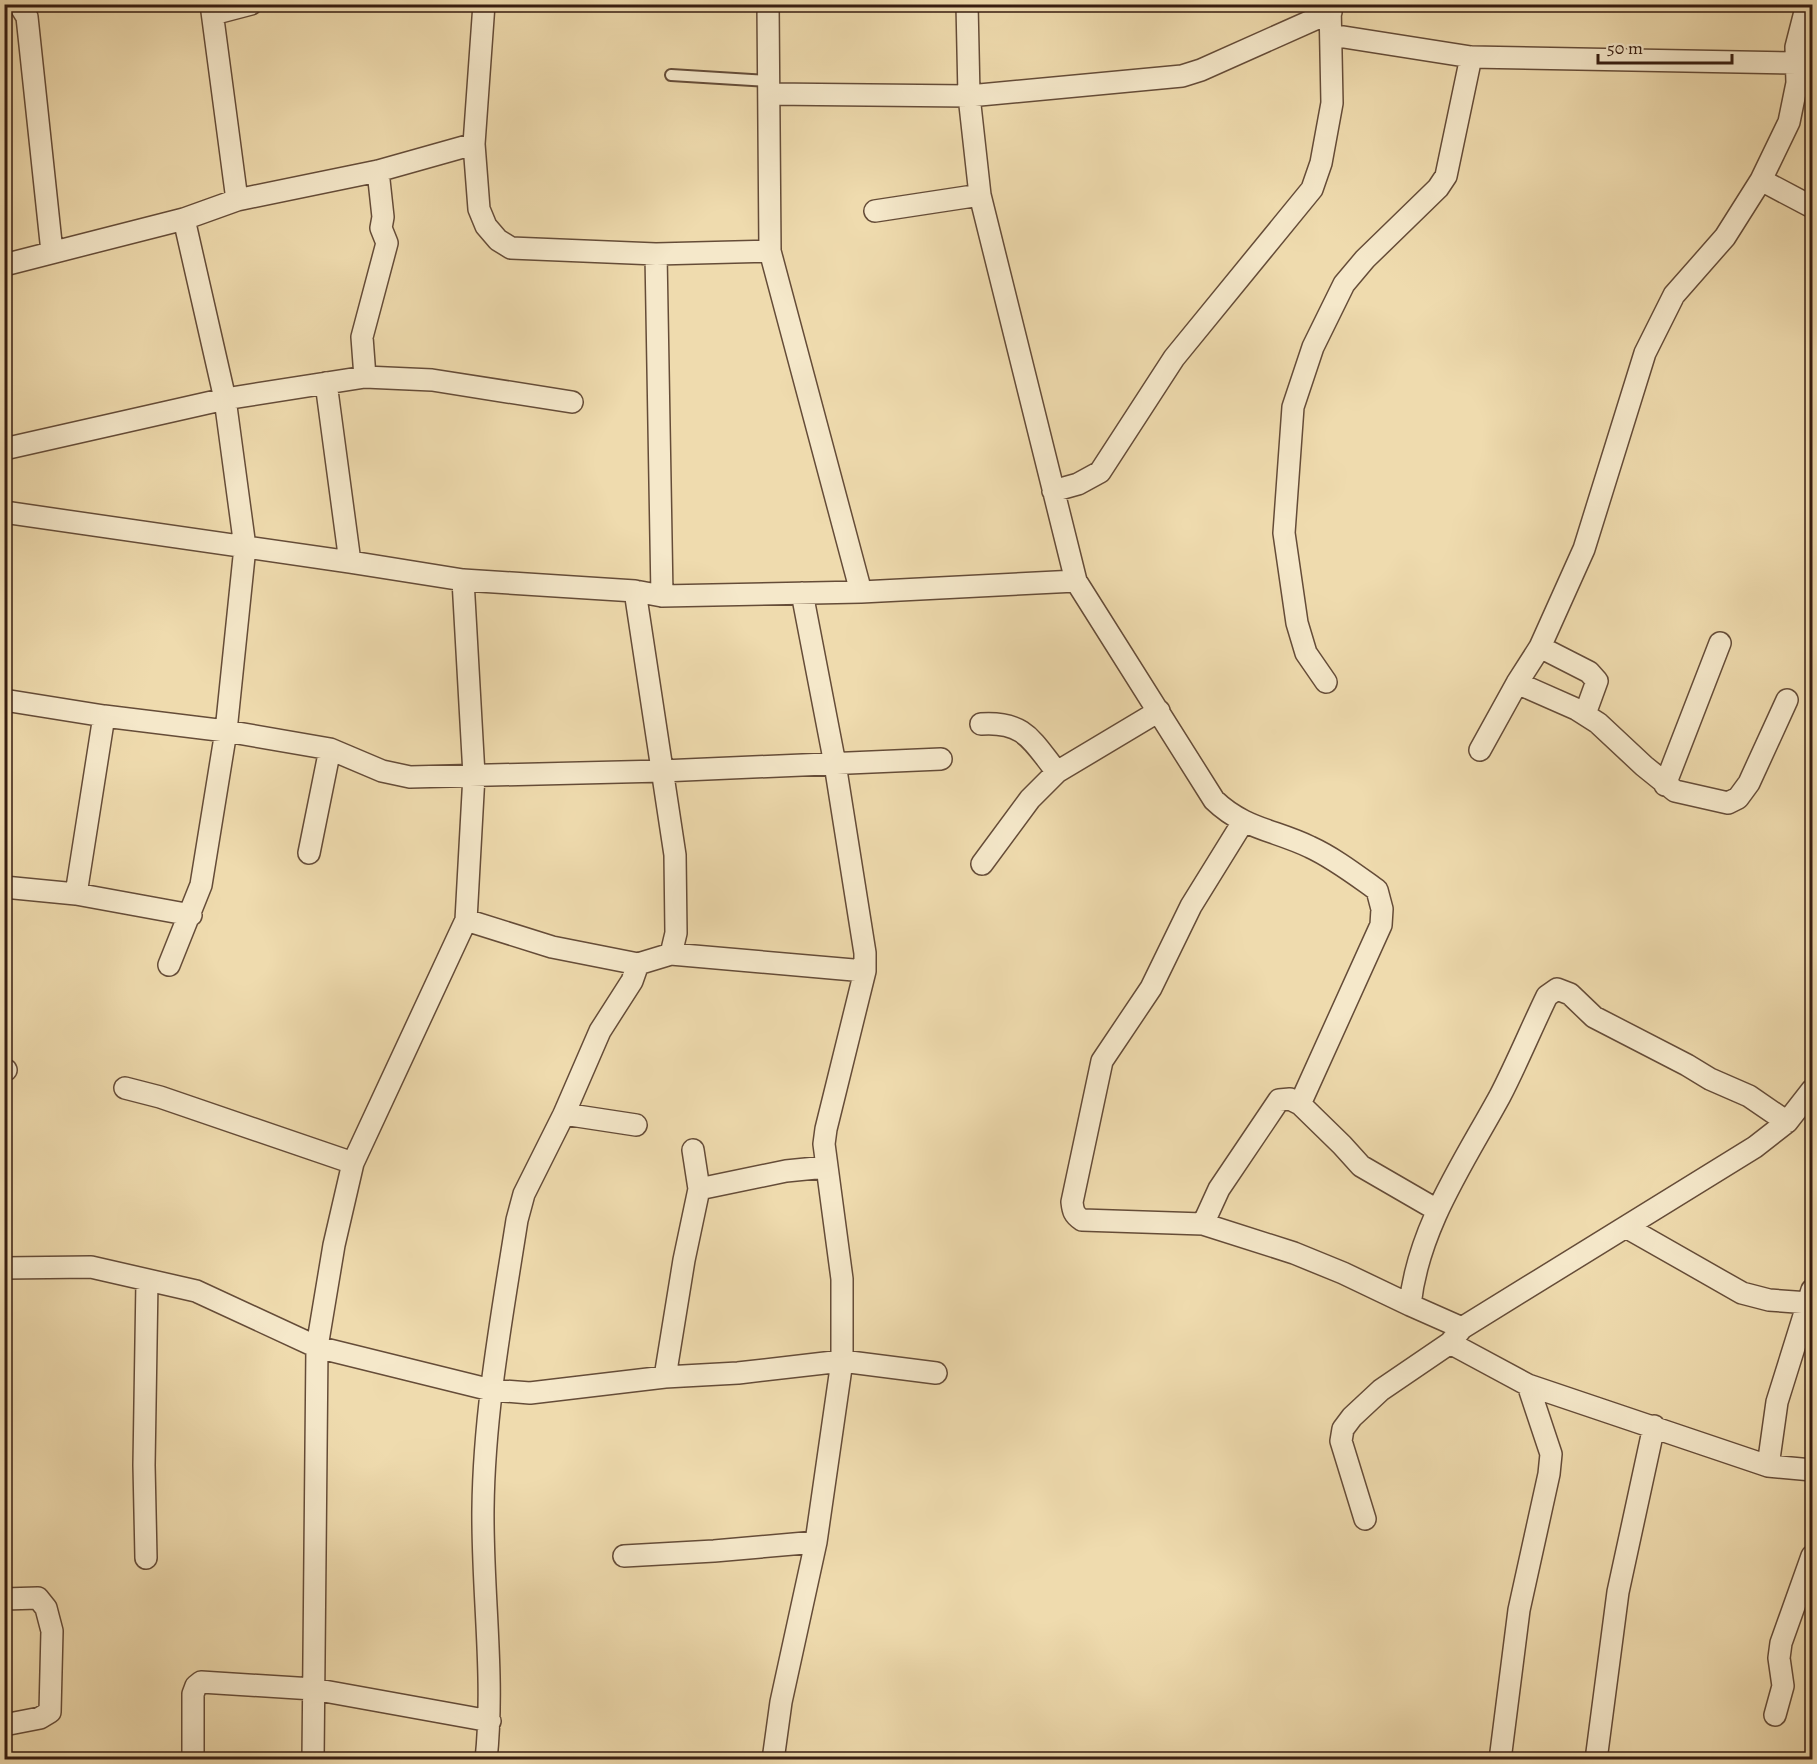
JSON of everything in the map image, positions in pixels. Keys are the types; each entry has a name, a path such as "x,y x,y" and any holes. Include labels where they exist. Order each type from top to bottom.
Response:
{"street":[{"path":"19,4 27,17 52,252"},
{"path":"237,200 212,9 250,4"},
{"path":"484,4 474,144 479,209 486,226 498,240 512,248 656,254 770,251"},
{"path":"768,4 770,251 861,592"},
{"path":"967,4 969,96 980,195 1076,581 1214,800 1224,810 1243,822 1311,847 1377,890 1382,909 1381,925 1300,1104"},
{"path":"1480,750 1540,647 1584,549 1645,353 1674,295 1725,237 1761,180 1789,122 1797,83 1796,47 1807,4"},
{"path":"769,87 969,96 1182,76 1202,70 1330,8 1332,104 1321,163 1312,189 1174,358 1100,472 1078,484 1053,491"},
{"path":"1331,35 1471,57 1797,63"},
{"path":"1326,682 1306,653 1297,623 1284,532 1293,407 1313,347 1344,284 1365,259 1438,188 1446,176 1471,57"},
{"path":"4,265 184,219 237,200 378,171 474,144"},
{"path":"365,377 362,337 369,302 387,243 381,228 383,217 378,171"},
{"path":"1761,180 1812,207"},
{"path":"876,211 980,195"},
{"path":"169,965 201,885 226,731 246,547 225,399 184,219"},
{"path":"656,254 662,596"},
{"path":"4,448 225,399 365,377 432,380 572,402"},
{"path":"326,383 350,562"},
{"path":"4,512 463,580 635,591 662,596 861,592 1076,581"},
{"path":"313,1760 317,1347 334,1245 353,1163 466,920 474,775 463,580"},
{"path":"635,591 675,855 676,933 671,954"},
{"path":"773,1760 783,1691 816,1542 842,1361 843,1279 826,1167 825,1144 826,1129 866,971 835,764 802,593"},
{"path":"1665,785 1720,643"},
{"path":"1540,647 1589,672 1597,681 1585,714"},
{"path":"1517,683 1585,714 1598,723 1665,785 1675,791 1728,803 1738,798 1749,783 1787,700"},
{"path":"4,700 104,716 226,731 330,749 382,771 410,777 663,771 941,759"},
{"path":"982,864 1041,787 1057,772 1159,711"},
{"path":"76,894 104,716"},
{"path":"981,723 1009,725 1027,734 1057,772"},
{"path":"309,853 330,749"},
{"path":"1243,822 1191,906 1151,988 1102,1061 1072,1202 1076,1216 1082,1220 1203,1224 1294,1253 1410,1305 1528,1385 1768,1466 1812,1470"},
{"path":"4,887 76,894 190,915"},
{"path":"466,920 552,947 638,964 671,954 866,971"},
{"path":"486,1760 490,1721 483,1509 491,1390 517,1220 524,1194 564,1114 600,1031 632,981 638,964"},
{"path":"1410,1305 1412,1286 1437,1210 1500,1095 1547,996 1557,989 1570,994 1594,1017 1710,1079 1749,1095 1787,1122"},
{"path":"124,1088 160,1097 353,1163"},
{"path":"1365,1519 1341,1441 1343,1429 1352,1417 1381,1390 1456,1336 1755,1147 1787,1122 1812,1090"},
{"path":"1203,1224 1219,1189 1279,1100 1290,1099 1300,1104 1361,1166 1437,1210"},
{"path":"564,1114 636,1125"},
{"path":"664,1377 699,1189 693,1150"},
{"path":"699,1189 786,1171 826,1167"},
{"path":"1626,1227 1742,1293 1769,1300 1811,1296 1804,1343 1777,1402 1768,1466"},
{"path":"4,1268 91,1267 196,1291 317,1347 491,1390 530,1393 664,1377 738,1373 842,1361 936,1372"},
{"path":"146,1558 144,1465 147,1281"},
{"path":"1500,1760 1519,1611 1549,1474 1551,1454 1528,1385"},
{"path":"1596,1760 1618,1592 1654,1426"},
{"path":"624,1556 816,1542"},
{"path":"1775,1715 1784,1686 1779,1658 1781,1643 1808,1588 1812,1556"},
{"path":"4,1599 38,1598 46,1608 52,1631 50,1712 40,1718 4,1725"},
{"path":"193,1760 193,1694 196,1686 201,1682 313,1689 490,1721"}],"lane":[{"path":"671,75 769,87"}]}
